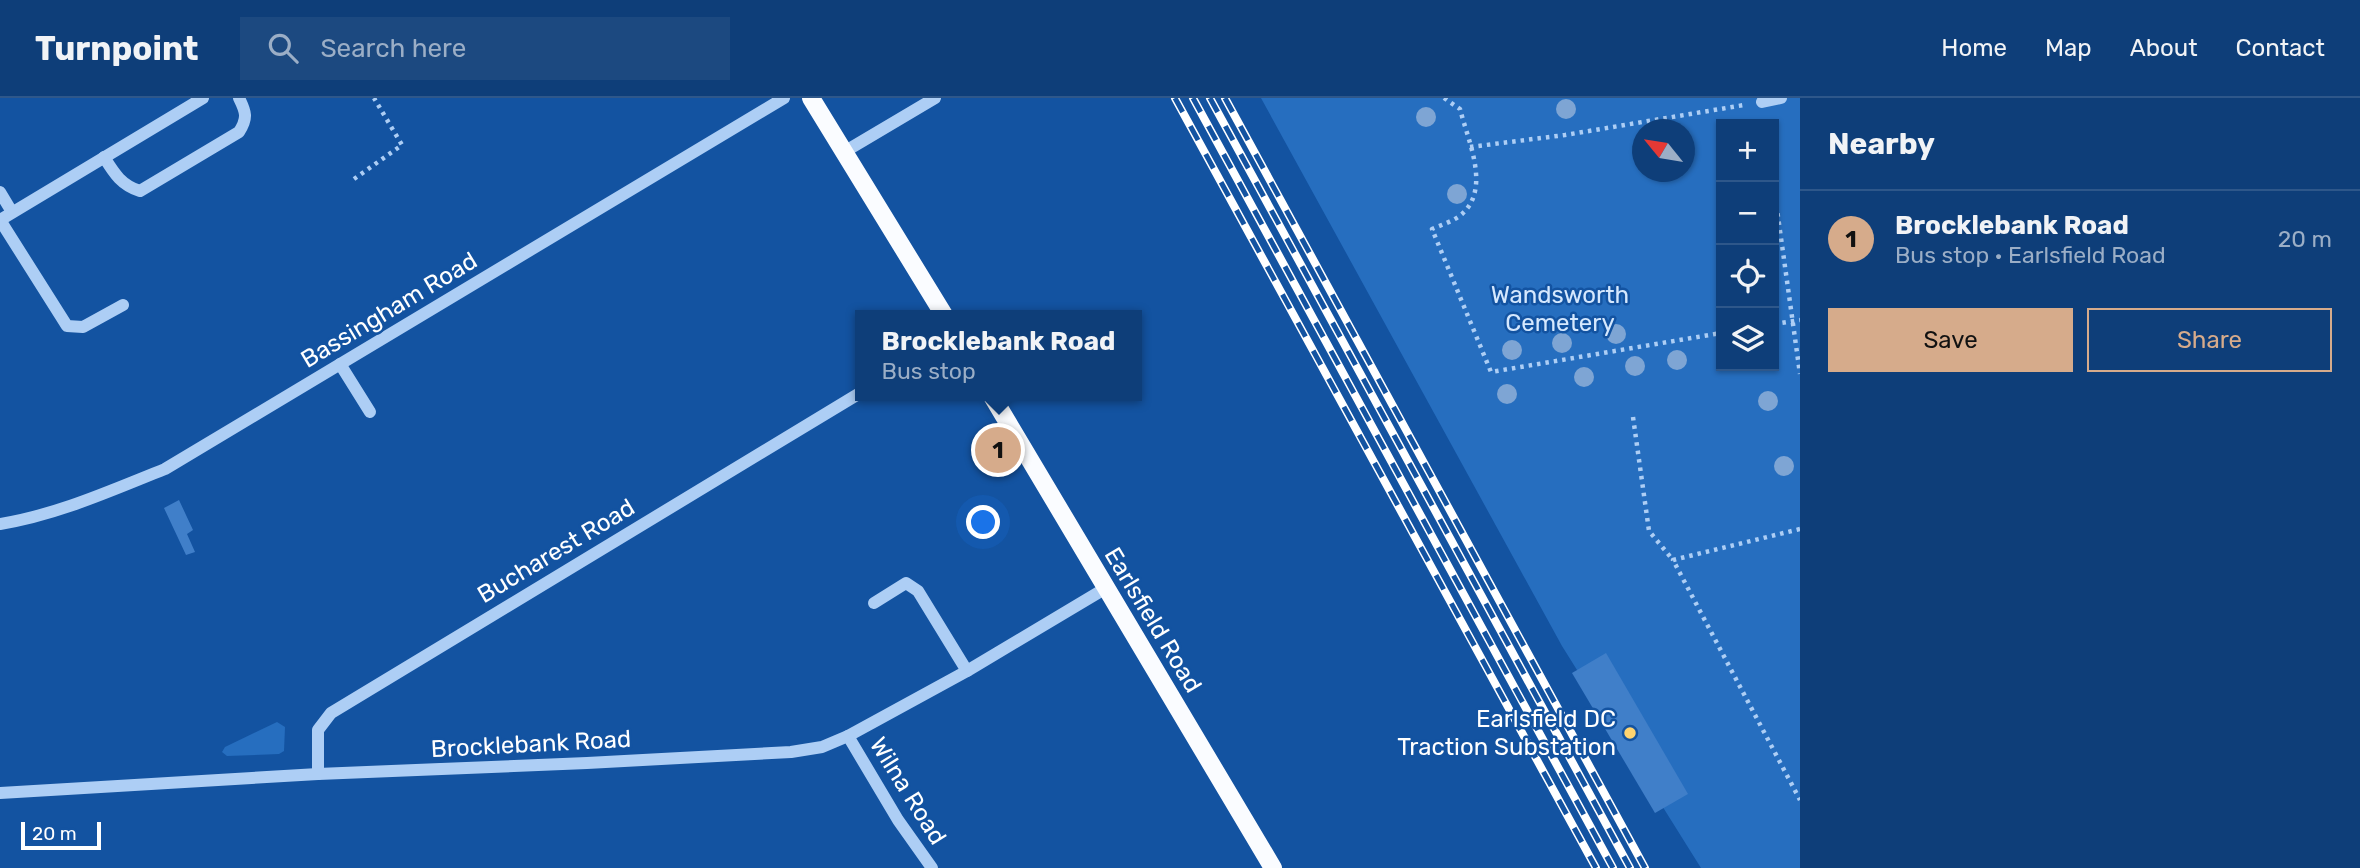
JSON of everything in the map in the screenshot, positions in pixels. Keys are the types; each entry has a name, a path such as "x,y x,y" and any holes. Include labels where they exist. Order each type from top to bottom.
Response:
{"main road":[{"path":"811,98 941,310"},
{"name":"Earlsfield Road","path":"995,401 1273,868"}],"street":[{"path":"123,305 83,327 67,326 0,220 203,98"},
{"path":"104,157 123,184 140,191 239,132 246,122 246,111 239,98"},
{"name":"Bassingham Road","path":"0,524 19,521 109,491 165,469 785,98"},
{"path":"844,152 935,98"},
{"path":"1762,102 1781,98"},
{"path":"0,191 12,212"},
{"path":"340,364 370,412"},
{"name":"Bucharest Road","path":"318,774 318,730 331,713 855,396"},
{"path":"874,603 906,583 918,591 967,671"},
{"name":"Brocklebank Road","path":"0,793 318,774 587,764 791,752 822,747 848,736 967,671 1106,588"},
{"name":"Wilna Road","path":"848,736 898,820 932,868"}],"path":[{"path":"355,178 402,145 374,98"},
{"path":"1444,98 1460,109 1477,173 1475,197 1461,215 1432,229 1491,372 1716,334"},
{"path":"1470,147 1565,135 1762,102"},
{"path":"1779,223 1800,374"},
{"path":"1779,323 1800,320"},
{"path":"1633,417 1649,531 1673,560 1800,800"},
{"path":"1673,560 1800,529"}],"green space":[{"name":"Wandsworth Cemetery","path":"1261,98 1800,98 1800,868 1701,868 1562,646"},
{"path":"277,722 285,727 284,751 279,754 227,756 222,752 225,747"}],"building":[{"path":"179,500 193,530 187,534 195,552 186,555 164,508"},
{"name":"Earlsfield DC Traction Substation","path":"1606,653 1688,794 1655,813 1572,673"}],"railway":[{"path":"1175,98 1596,868"},
{"path":"1193,98 1613,868"},
{"path":"1210,98 1630,868"},
{"path":"1225,98 1645,868"}],"place":[{"name":"Brocklebank Road","path":"998,450"},
{"name":"Earlsfield DC Traction Substation","path":"1630,733"}]}
